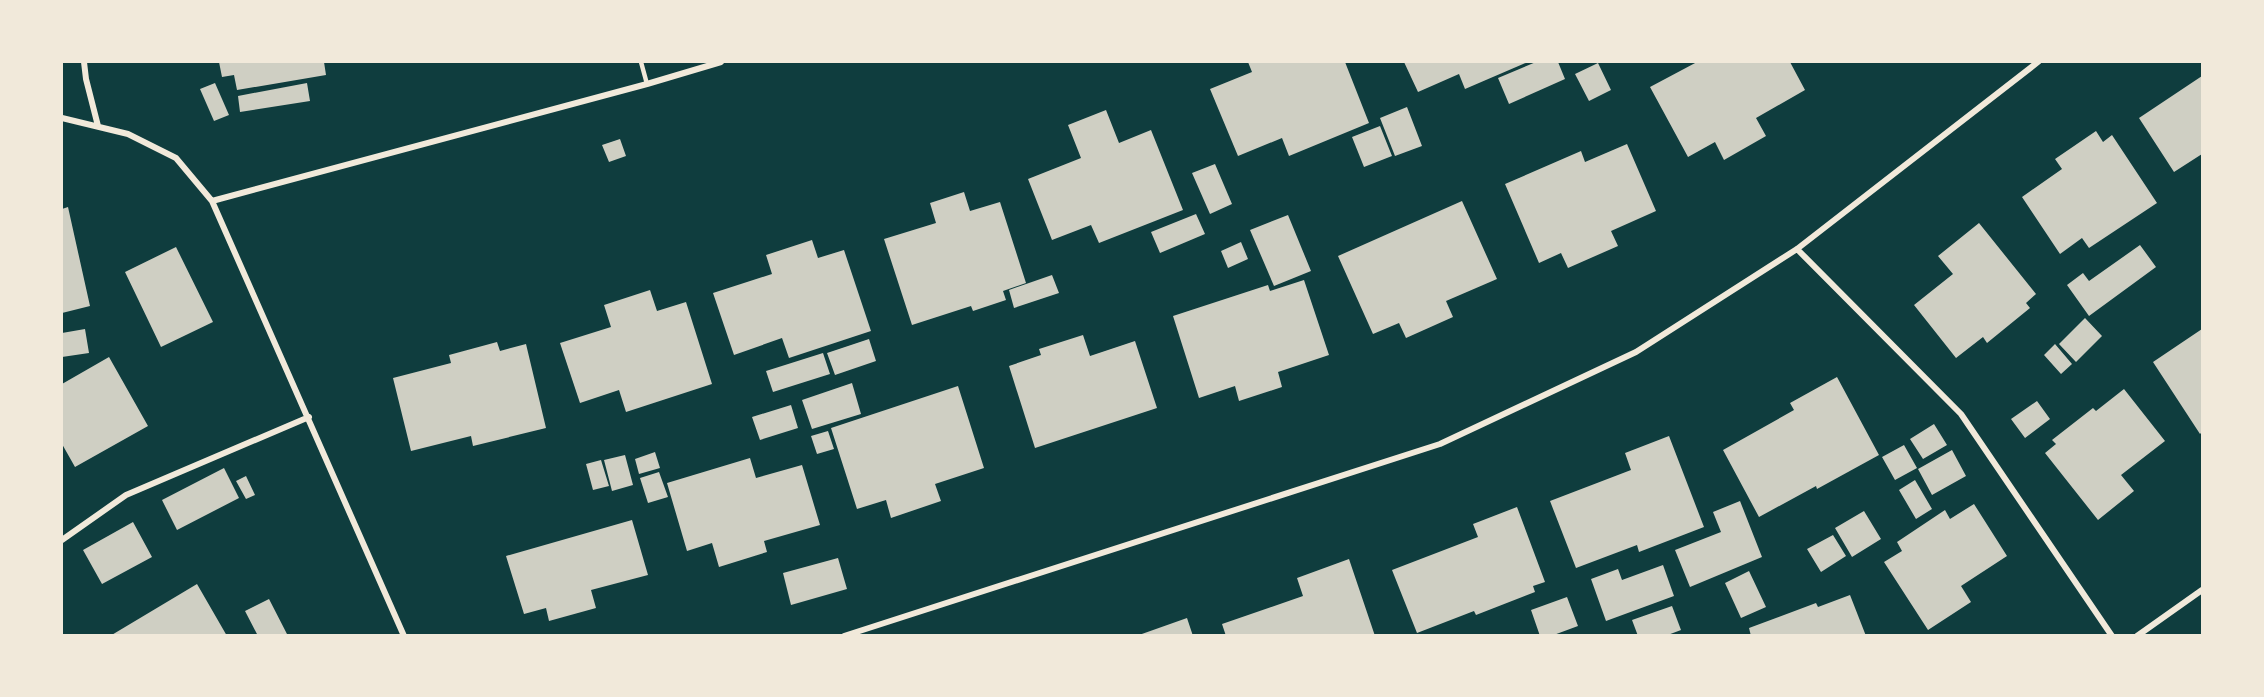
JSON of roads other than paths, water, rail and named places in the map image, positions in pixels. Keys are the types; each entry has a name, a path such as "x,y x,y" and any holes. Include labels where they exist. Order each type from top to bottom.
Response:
{"street":[{"path":"84,62 98,126"},
{"path":"212,201 721,62"},
{"path":"844,636 1440,444 1636,352 1797,249 2038,62"},
{"path":"62,118 128,134 176,158 212,201 404,636"},
{"path":"1797,249 1961,414 2112,636"},
{"path":"62,540 126,495 309,417"},
{"path":"2137,636 2202,590"}],"lane":[{"path":"641,62 647,84"}]}
